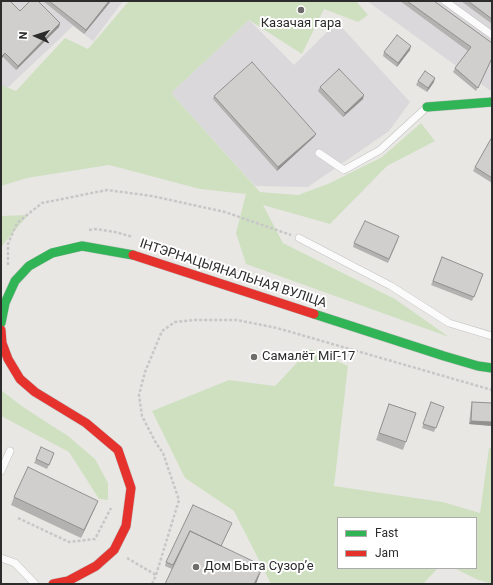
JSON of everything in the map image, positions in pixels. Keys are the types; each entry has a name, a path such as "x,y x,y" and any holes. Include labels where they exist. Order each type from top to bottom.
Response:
{"main road":[{"path":"427,107 492,102"},
{"name":"ІНТЭРНАЦЫЯНАЛЬНАЯ ВУЛІЦА","path":"1,323 4,303 15,282 29,266 52,253 82,246 129,254 444,356 478,366 492,368"},
{"path":"1,330 2,343 8,359 20,379 35,392 86,422 118,450 131,488 126,526 114,550 96,566 68,581 53,584"}],"lane":[{"path":"445,1 492,35"},
{"path":"319,153 344,170 380,150 427,107"},
{"path":"299,238 391,286 449,323 492,336"},
{"path":"1,471 10,451"},
{"path":"1,558 15,563 35,584"}],"path":[{"path":"8,265 8,244 17,223 42,203 107,190 152,196 225,212 299,238"},
{"path":"152,584 179,500 163,453 142,416 139,395 145,372 162,332 175,322 195,320 237,320 277,328 492,390"},
{"path":"18,518 69,542 95,539 113,503"}],"shaded area":[{"path":"1,1 123,1 93,41 73,26 1,94"},
{"path":"367,1 492,1 492,92"},
{"path":"249,20 294,65 337,22 410,102 389,131 308,187 255,186 171,93"}],"green space":[{"path":"129,1 356,1 368,15 358,22 324,9 302,54 249,20 171,93 260,192 298,195 328,184 382,157 421,123 435,141 387,166 330,224 263,205 283,243 395,299 449,337 246,264 236,233 246,194 200,189 109,165 27,178 1,186 1,85 16,91 65,38 88,49"},
{"path":"28,215 1,247 1,216"},
{"path":"310,349 348,366 334,486 443,502 480,513 489,448 492,448 492,584 476,579 456,569 477,569 477,517 337,517 337,569 437,569 423,584 271,584 234,511 185,478 152,411 229,380 275,386"},
{"path":"1,390 23,407 68,436 95,459 108,483 108,500 99,499 69,452 1,416"}],"building":[{"path":"1,1 10,1 20,11 30,1 38,1 60,23 18,66 5,53 1,57"},
{"path":"49,1 109,1 86,30"},
{"path":"407,1 434,1 492,43 492,58 478,88 455,68 471,47"},
{"path":"468,1 492,1 492,19"},
{"path":"397,35 411,46 398,63 384,52"},
{"path":"252,62 316,134 278,167 214,96"},
{"path":"339,69 364,95 345,113 320,87"},
{"path":"425,71 435,78 428,88 418,81"},
{"path":"492,137 492,178 475,167"},
{"path":"365,221 399,236 389,259 354,243"},
{"path":"442,257 483,274 474,297 433,281"},
{"path":"431,402 444,407 436,428 423,424"},
{"path":"472,402 492,403 492,422 471,421"},
{"path":"389,404 416,413 406,442 379,433"},
{"path":"41,447 54,453 49,465 36,459"},
{"path":"28,467 98,501 84,530 14,497"},
{"path":"193,505 232,523 221,546 190,531 173,565 166,562"},
{"path":"190,531 263,566 254,584 165,584"}],"traffic: fast":[{"path":"427,107 492,102"},
{"path":"1,323 5,303 15,281 29,266 52,253 82,246 133,255"},
{"path":"314,314 444,356 478,366 492,368"}],"traffic: jam":[{"path":"133,255 314,314"},
{"path":"1,330 2,343 8,359 20,379 35,392 86,423 118,450 131,488 126,526 114,550 96,566 68,581 53,584"}],"place":[{"name":"Казачая гара","path":"301,10"},
{"name":"Самалёт МіГ-17","path":"254,357"},
{"name":"Дом Быта Сузорʼе","path":"196,567"}]}
